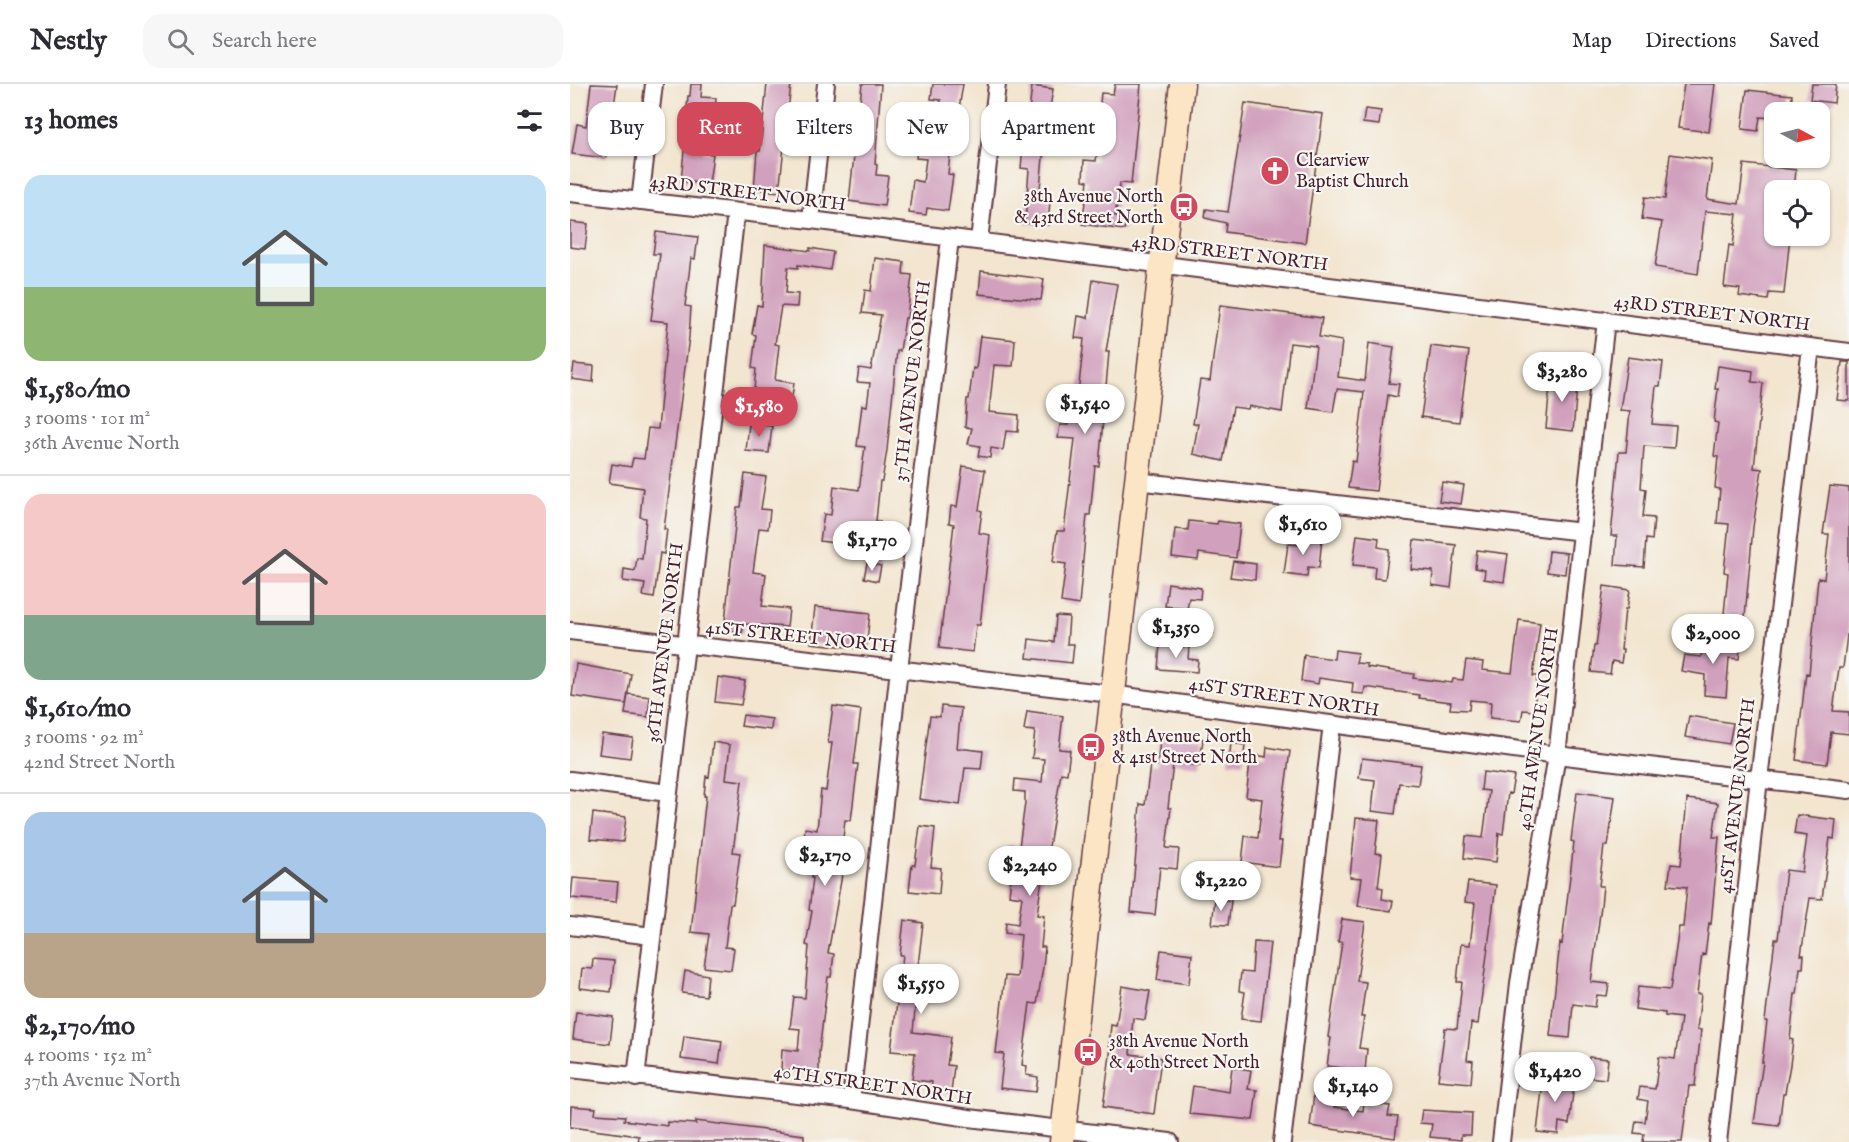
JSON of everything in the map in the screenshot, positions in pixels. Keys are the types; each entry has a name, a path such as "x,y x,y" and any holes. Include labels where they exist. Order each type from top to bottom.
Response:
{"main road":[{"path":"1062,1136 1182,84"}],"street":[{"path":"640,201 654,84"},
{"path":"811,220 826,84"},
{"path":"979,241 997,84"},
{"name":"43RD STREET NORTH","path":"570,193 811,220 1849,352"},
{"name":"36TH AVENUE NORTH","path":"636,1078 736,212"},
{"name":"37TH AVENUE NORTH","path":"851,1100 950,239"},
{"name":"40TH AVENUE NORTH","path":"1501,1142 1519,983 1557,754 1605,320"},
{"name":"41ST AVENUE NORTH","path":"1718,1142 1759,779 1812,347"},
{"path":"1136,481 1583,532"},
{"name":"41ST STREET NORTH","path":"570,631 1111,694 1557,754 1849,790"},
{"path":"1282,1142 1332,724"},
{"path":"570,780 668,793"},
{"path":"570,926 652,936"},
{"name":"40TH STREET NORTH","path":"570,1069 851,1100 969,1118 1062,1136 1170,1142"}],"building":[{"path":"591,84 617,85 614,102 589,102"},
{"path":"691,84 702,84 701,97 716,98 716,102 688,102 688,96 690,96"},
{"path":"767,84 791,84 789,102 775,102 775,156 783,156 779,192 754,189 757,156 763,156 763,122"},
{"path":"862,84 881,84 875,164 877,165 876,175 888,176 884,206 849,201 854,156 874,156 874,102 860,102"},
{"path":"933,84 963,84 960,102 941,102 941,100 931,99"},
{"path":"1115,84 1141,84 1131,184 1120,183 1115,216 1126,218 1124,230 1082,224 1088,181 1083,180 1084,160 1096,161 1096,156 1116,156 1116,102 1100,102 1101,93 1113,94"},
{"path":"1684,84 1715,84 1709,132 1678,128"},
{"path":"1812,84 1836,84 1834,103 1810,100"},
{"path":"1032,86 1053,89 1051,102 1030,102"},
{"path":"1747,90 1792,95 1792,102 1764,102 1764,117 1760,117 1758,131 1742,129"},
{"name":"Clearview Baptist Church","path":"1245,103 1323,114 1305,243 1225,232 1226,223 1205,218 1206,209 1228,212"},
{"path":"588,109 588,156 572,154 577,124 586,126"},
{"path":"1365,109 1381,111 1379,125 1363,123"},
{"path":"1670,154 1712,160 1707,199 1739,204 1744,164 1796,170 1795,180 1764,180 1764,246 1789,246 1784,294 1769,293 1768,300 1739,296 1740,289 1724,287 1729,245 1733,246 1737,214 1705,211 1698,274 1655,267 1662,222 1642,219 1645,197 1665,199"},
{"path":"684,156 713,156 709,184 681,181"},
{"path":"916,156 950,156 948,174 953,175 948,211 927,208 926,215 909,213 913,180 923,182 926,159 916,158"},
{"path":"1022,156 1043,156 1040,188 1044,188 1043,200 1050,201 1048,225 1025,223 1029,169 1021,168"},
{"path":"570,222 588,224 585,249 570,247"},
{"path":"656,232 698,237 695,259 691,258 685,306 691,307 689,337 664,529 667,529 664,554 660,553 654,598 643,596 645,584 623,581 624,569 635,571 637,558 642,559 646,518 640,517 643,488 609,483 612,464 631,467 633,458 644,459 648,428 658,429 668,322 651,320 660,254 653,254"},
{"path":"765,245 833,252 830,270 798,265 798,268 788,267 786,293 798,294 797,307 781,306 775,344 779,345 775,380 794,383 791,404 753,399 756,369 752,368 756,335 752,334 757,305 762,306"},
{"path":"875,258 904,262 903,274 912,275 907,318 905,318 900,351 897,351 887,450 882,481 880,481 876,521 880,521 877,549 820,541 824,514 831,515 834,486 859,490 865,447 857,446 862,405 867,406 870,383 857,382 859,368 871,370 881,315 862,313 865,290 871,291"},
{"path":"981,271 1044,279 1041,300 979,294"},
{"path":"1093,280 1117,284 1106,352 1109,352 1099,466 1095,466 1090,515 1087,515 1079,605 1061,602 1066,564 1053,562 1057,531 1064,531 1075,439 1058,438 1060,425 1068,425 1072,393 1078,394 1084,339 1075,338 1078,316 1088,318"},
{"path":"1220,305 1322,318 1319,337 1342,341 1338,377 1365,381 1369,343 1394,347 1389,383 1399,384 1397,397 1388,395 1376,491 1348,488 1352,461 1356,462 1364,392 1337,389 1333,412 1308,408 1316,346 1290,343 1282,412 1249,406 1248,409 1233,407 1223,461 1193,454 1198,424 1193,424 1200,380 1210,381"},
{"path":"980,336 1015,340 1013,366 994,365 989,412 1019,415 1018,432 1006,431 1003,450 991,448 990,458 978,456 980,446 968,444 972,428 965,427 967,399 969,399 973,368 976,369"},
{"path":"1431,346 1469,351 1459,422 1421,417"},
{"path":"1628,357 1663,362 1660,386 1656,386 1652,424 1676,426 1674,448 1644,446 1641,488 1646,489 1643,517 1654,518 1652,540 1646,539 1644,567 1615,565 1617,536 1611,536 1619,452 1626,452 1630,411 1620,410"},
{"path":"1842,362 1849,362 1849,401 1837,400"},
{"path":"574,364 594,366 593,382 572,379"},
{"path":"1718,366 1753,371 1752,382 1763,383 1754,468 1762,469 1753,527 1745,617 1724,614 1728,573 1724,572 1729,524 1717,523 1720,489 1715,488 1718,457 1714,456 1718,423 1714,422"},
{"path":"1551,375 1578,377 1573,431 1546,428"},
{"path":"749,424 772,426 769,453 746,451"},
{"path":"963,466 985,470 979,510 982,511 979,533 990,535 980,625 976,625 973,652 939,648 954,524 949,523 951,506 957,507"},
{"path":"745,474 766,477 761,509 770,510 768,529 759,528 753,572 766,574 762,606 789,609 787,627 744,624 742,633 724,631 737,507 741,507"},
{"path":"1442,482 1464,485 1461,504 1439,501"},
{"path":"1830,486 1849,488 1849,636 1847,635 1843,668 1839,668 1833,711 1849,712 1849,734 1831,732 1827,764 1796,760 1806,673 1809,674 1818,578 1824,579 1829,534 1823,534"},
{"path":"1189,521 1240,524 1236,558 1199,553 1198,560 1172,557 1175,529 1188,530"},
{"path":"1300,535 1322,538 1319,568 1308,567 1307,577 1284,574 1288,544 1299,545"},
{"path":"1357,535 1379,538 1378,547 1389,549 1385,579 1374,578 1375,567 1353,565"},
{"path":"1414,540 1456,545 1451,588 1432,585 1433,571 1411,569"},
{"path":"1477,550 1508,554 1504,582 1484,579 1485,570 1475,568"},
{"path":"1549,551 1567,553 1565,574 1547,572"},
{"path":"1233,561 1256,564 1255,580 1230,577"},
{"path":"867,563 881,566 878,581 864,578"},
{"path":"1168,583 1201,588 1200,599 1189,598 1187,609 1165,606"},
{"path":"1604,586 1630,590 1627,609 1625,609 1621,663 1612,661 1610,674 1591,672"},
{"path":"815,607 870,613 866,649 811,643"},
{"path":"1056,616 1069,617 1067,644 1074,644 1072,663 1027,658 1029,639 1054,642"},
{"path":"1519,620 1540,623 1533,676 1537,676 1534,711 1523,710 1521,721 1490,718 1491,702 1470,700 1469,710 1450,709 1451,702 1419,698 1419,695 1365,687 1364,694 1352,693 1353,683 1319,678 1318,684 1301,681 1304,655 1334,659 1335,650 1358,653 1356,663 1367,664 1367,667 1414,674 1413,678 1452,683 1453,679 1463,680 1466,660 1483,662 1482,670 1512,673"},
{"path":"1703,638 1741,642 1739,659 1729,658 1726,697 1704,695 1705,675 1681,671 1684,655 1701,657"},
{"path":"1160,644 1189,647 1188,659 1198,660 1197,672 1158,669"},
{"path":"576,664 631,674 626,704 572,696"},
{"path":"718,677 745,681 741,705 715,702"},
{"path":"628,694 650,697 648,717 625,714"},
{"path":"833,706 861,710 854,764 858,764 851,820 845,820 841,881 828,953 834,954 831,977 828,977 819,1053 819,1073 781,1070 782,1049 798,1051 800,1029 790,1028 794,997 805,998 809,946 806,945 812,911 809,910 813,878 811,878 813,866 803,864 805,847 803,847 805,828 817,830 821,790 826,791 832,743 828,743"},
{"path":"941,706 961,708 957,748 983,751 981,769 965,768 960,805 919,799 930,716 940,717"},
{"path":"1027,711 1063,716 1059,749 1070,750 1067,774 1061,773 1045,871 1043,871 1037,915 1044,916 1041,947 1045,947 1043,967 1037,1004 1030,1003 1022,1065 1027,1066 1026,1075 1038,1077 1036,1092 1000,1088 1004,1054 996,1053 1005,976 1017,977 1021,935 1005,933 1006,922 1018,924 1022,897 1009,895 1012,867 1007,866 1010,845 1019,847 1025,803 1025,792 1014,791 1015,779 1042,782 1044,759 1032,758 1035,731 1024,730"},
{"path":"743,715 772,719 771,730 741,726"},
{"path":"1689,716 1733,723 1729,744 1685,737"},
{"path":"1161,733 1203,739 1200,766 1173,763 1166,848 1179,849 1177,869 1160,867 1155,915 1131,912 1140,804 1145,805 1150,765 1157,766"},
{"path":"602,734 633,738 630,758 599,754"},
{"path":"713,742 730,745 726,779 742,781 733,852 740,853 733,904 730,904 725,947 734,948 731,970 704,967 709,934 691,932 706,796 704,796 706,776 709,777"},
{"path":"1231,743 1245,745 1243,763 1229,762"},
{"path":"1267,747 1290,751 1278,841 1282,841 1279,867 1242,862 1245,836 1258,838 1262,799 1246,797 1251,754 1266,757"},
{"path":"1362,758 1421,765 1418,785 1399,783 1395,814 1372,811 1375,780 1359,778"},
{"path":"1483,772 1514,776 1511,794 1508,793 1503,834 1499,833 1496,862 1464,858 1466,836 1483,838 1489,791 1481,790"},
{"path":"1577,792 1615,797 1608,846 1604,846 1599,886 1603,886 1591,982 1609,984 1607,996 1597,995 1595,1007 1573,1004 1570,1038 1550,1036 1574,842 1571,841"},
{"path":"1687,799 1718,803 1713,837 1719,837 1711,924 1709,923 1705,955 1702,954 1697,994 1701,994 1697,1030 1701,1030 1695,1086 1689,1086 1682,1142 1643,1142 1644,1134 1634,1133 1636,1121 1645,1122 1648,1101 1638,1099 1640,1087 1655,1089 1659,1057 1675,1059 1681,1018 1665,1016 1665,1013 1635,1009 1638,987 1670,990 1679,927 1683,927 1687,887 1668,885 1671,864 1681,865"},
{"path":"593,813 626,817 623,842 590,839"},
{"path":"1797,815 1836,820 1834,839 1830,838 1822,899 1810,898 1801,955 1804,955 1803,968 1800,968 1797,994 1795,994 1790,1039 1793,1040 1790,1065 1785,1093 1783,1093 1779,1126 1754,1123 1763,1062 1767,1021 1765,1021 1775,939 1778,939 1786,870 1802,872 1807,836 1794,834"},
{"path":"1356,818 1379,820 1375,853 1382,854 1378,887 1383,888 1382,899 1393,901 1391,911 1358,906 1362,878 1350,877"},
{"path":"920,826 935,828 931,867 941,868 939,894 909,891"},
{"path":"573,878 618,882 616,902 571,898"},
{"path":"1468,882 1496,885 1478,1024 1471,1023 1467,1060 1473,1061 1471,1083 1438,1080 1445,1028 1457,1029 1462,982 1457,982 1461,944 1470,945 1475,903 1465,902"},
{"path":"1215,899 1231,901 1228,925 1212,924"},
{"path":"1342,919 1365,922 1357,981 1366,982 1359,1048 1367,1049 1365,1071 1327,1066 1331,1038 1328,1037 1342,942 1338,942"},
{"path":"904,920 923,923 918,966 950,970 947,992 917,988 913,1032 951,1037 947,1065 954,1066 951,1093 931,1091 932,1082 912,1080 915,1053 891,1051 903,955 900,955"},
{"path":"1254,942 1270,943 1261,1021 1241,1019 1245,992 1239,991 1241,972 1252,973"},
{"path":"1161,950 1192,954 1189,984 1157,980"},
{"path":"593,959 614,961 611,992 580,988 582,968 592,969"},
{"path":"685,971 708,975 706,996 682,993"},
{"path":"1122,986 1150,991 1145,1020 1133,1018 1130,1054 1161,1058 1154,1114 1103,1107 1111,1047 1109,1046 1111,1025 1116,1026"},
{"path":"576,1012 613,1017 610,1044 573,1039"},
{"path":"684,1036 722,1041 719,1064 681,1059"},
{"path":"1589,1057 1608,1059 1606,1079 1586,1077"},
{"path":"1232,1067 1251,1070 1248,1089 1257,1090 1253,1120 1189,1114 1193,1086 1229,1092"},
{"path":"1544,1074 1575,1078 1569,1124 1559,1122 1558,1134 1537,1132"},
{"path":"1314,1094 1335,1097 1334,1107 1363,1111 1364,1103 1390,1106 1388,1116 1398,1117 1395,1138 1310,1126"},
{"path":"571,1106 596,1108 595,1114 625,1116 624,1120 667,1126 667,1122 696,1124 696,1121 804,1135 804,1142 638,1142 639,1136 570,1127"},
{"path":"1422,1110 1472,1113 1471,1135 1461,1135 1461,1140 1430,1137 1432,1124 1420,1123"}],"place":[{"name":"Clearview Baptist Church","path":"1275,171"},
{"name":"38th Avenue North & 43rd Street North","path":"1184,207"},
{"name":"38th Avenue North & 41st Street North","path":"1091,747"},
{"name":"38th Avenue North & 40th Street North","path":"1088,1052"}]}
